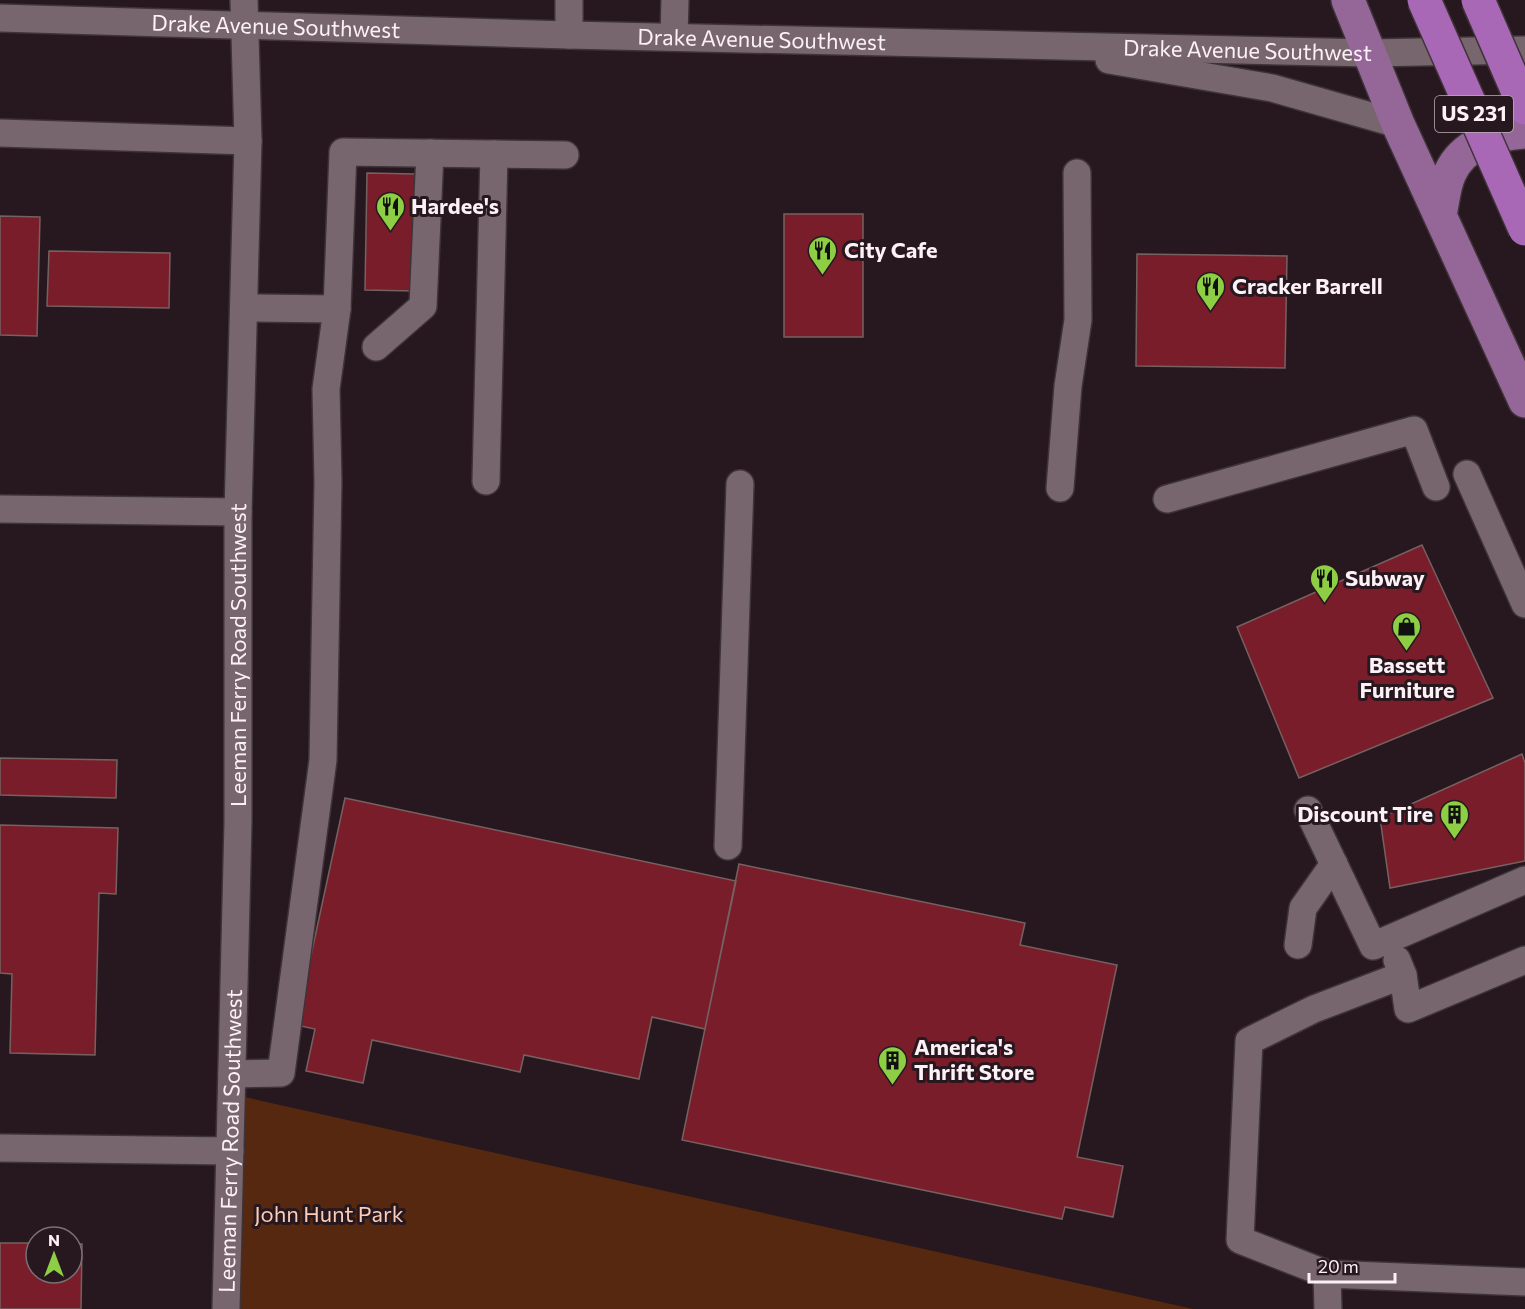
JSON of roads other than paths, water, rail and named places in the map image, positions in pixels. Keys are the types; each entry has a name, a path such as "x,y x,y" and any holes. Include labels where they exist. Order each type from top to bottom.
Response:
{"highway":[{"name":"US 231","path":"1424,0 1525,229"},
{"name":"US 231","path":"1478,0 1525,108"}],"main road":[{"path":"1348,0 1398,124 1525,401"},
{"path":"1440,215 1449,175 1457,160 1470,148 1500,134 1525,132"}],"street":[{"path":"569,0 569,35"},
{"path":"674,37 675,0"},
{"name":"Drake Avenue Southwest","path":"0,18 243,13 569,35 1369,53 1525,50"},
{"name":"Leeman Ferry Road Southwest","path":"226,1309 239,743 238,512 248,141 243,13"},
{"path":"1016,44 1272,88 1398,124"},
{"path":"0,133 248,141"},
{"path":"232,1074 281,1072 323,760 328,482 326,389 337,309 343,152 565,155"},
{"path":"376,348 423,306 430,153"},
{"path":"486,481 494,154"},
{"path":"1060,488 1068,386 1078,320 1077,173"},
{"path":"244,308 337,309"},
{"path":"1167,499 1414,430 1436,487"},
{"path":"1467,474 1525,604"},
{"path":"728,846 740,484"},
{"path":"0,510 238,512"},
{"path":"1308,810 1373,946 1525,880"},
{"path":"1298,945 1302,908 1334,864"},
{"path":"1389,939 1402,975 1408,1009 1525,960"},
{"path":"1402,975 1332,1002 1249,1041 1240,1240 1327,1274 1525,1282"},
{"path":"0,1148 230,1151"},
{"path":"1327,1274 1328,1309"}],"place":[{"name":"Hardee's","path":"390,232"},
{"name":"City Cafe","path":"823,276"},
{"name":"Cracker Barrell","path":"1211,312"},
{"name":"Subway","path":"1324,604"},
{"name":"Bassett Furniture","path":"1407,652"},
{"name":"Discount Tire","path":"1454,840"},
{"name":"America's Thrift Store","path":"893,1086"}],"park label":[{"name":"John Hunt Park","path":"329,1214"}]}
